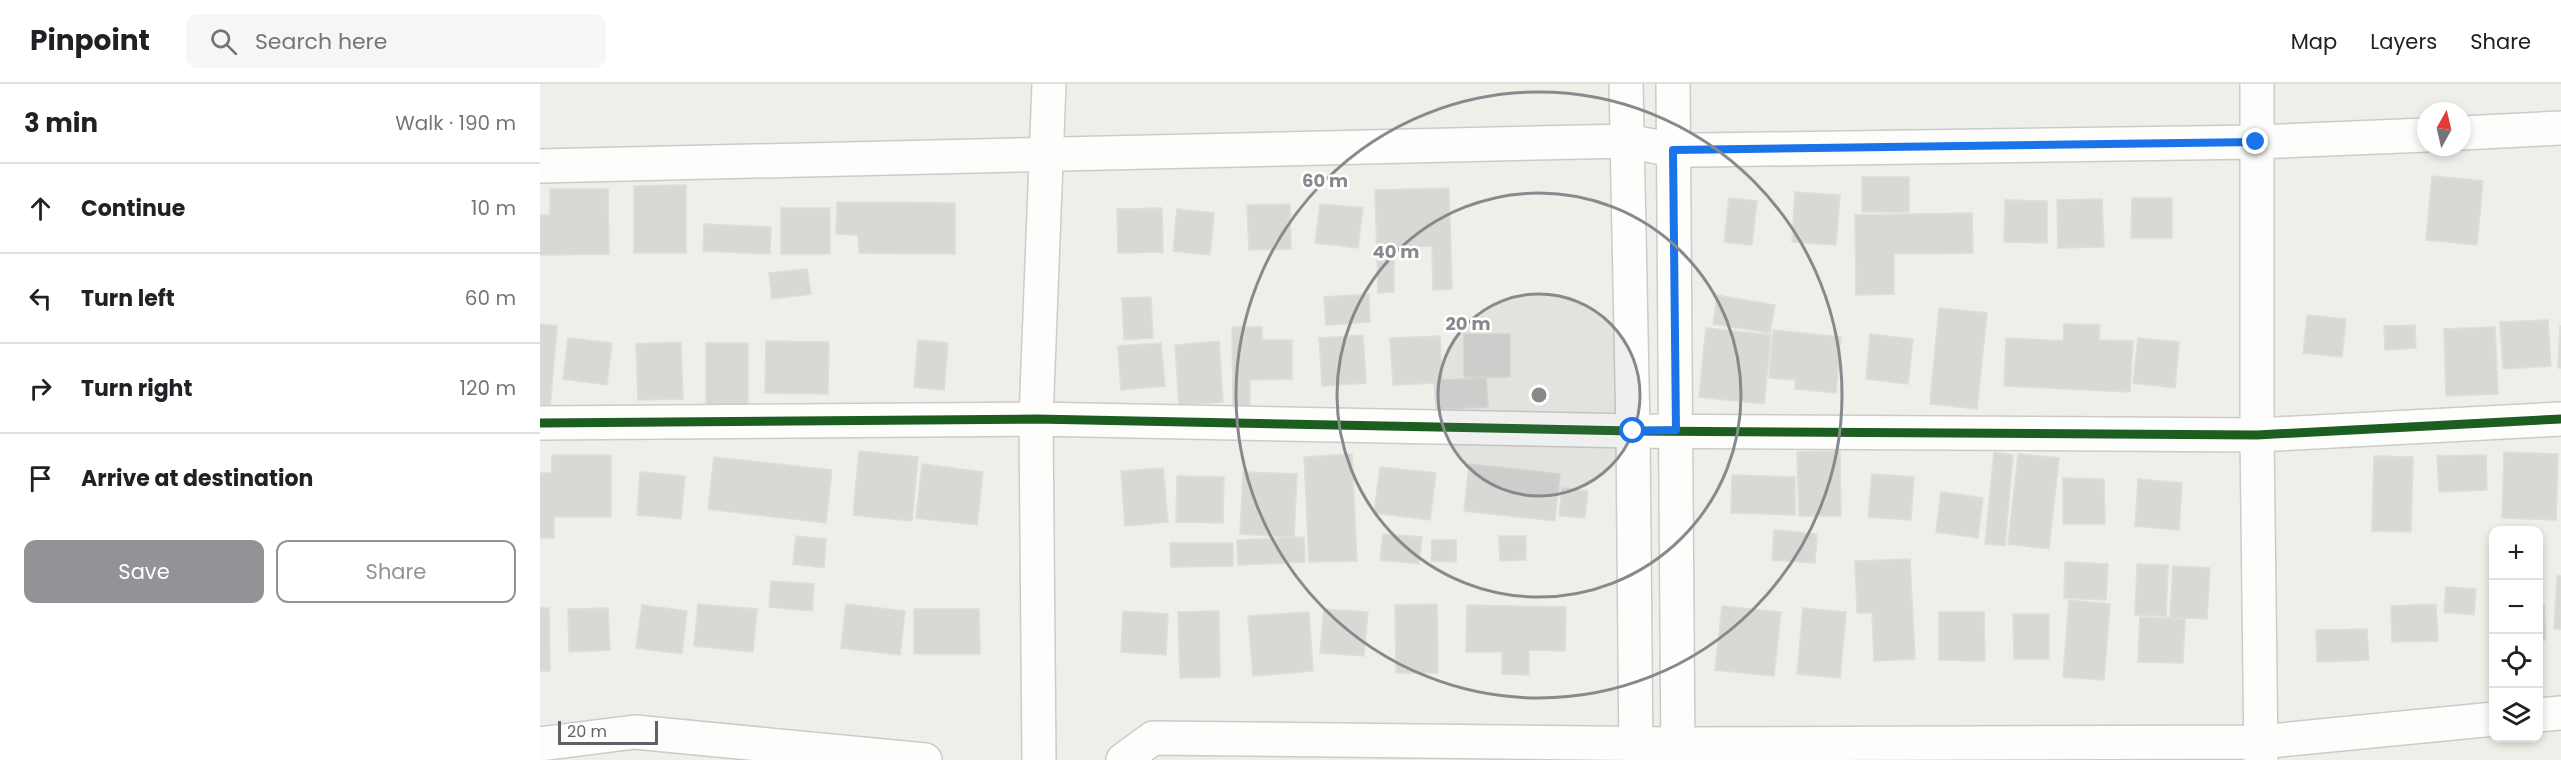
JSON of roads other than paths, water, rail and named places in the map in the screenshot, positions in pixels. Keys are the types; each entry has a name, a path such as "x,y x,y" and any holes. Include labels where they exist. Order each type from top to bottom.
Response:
{"street":[{"path":"1039,760 1036,419 1048,84"},
{"path":"1626,84 1636,751"},
{"path":"1673,84 1678,752"},
{"path":"2257,84 2260,751"},
{"path":"2471,133 2561,128"},
{"path":"540,166 1627,141 1673,150 2256,142 2417,135"},
{"path":"540,423 1036,419 1633,431 2257,435 2561,419"},
{"path":"2543,715 2561,713"},
{"path":"1123,760 1153,738 1678,752 2260,751 2489,720"},
{"path":"540,744 635,732 925,760"}]}
